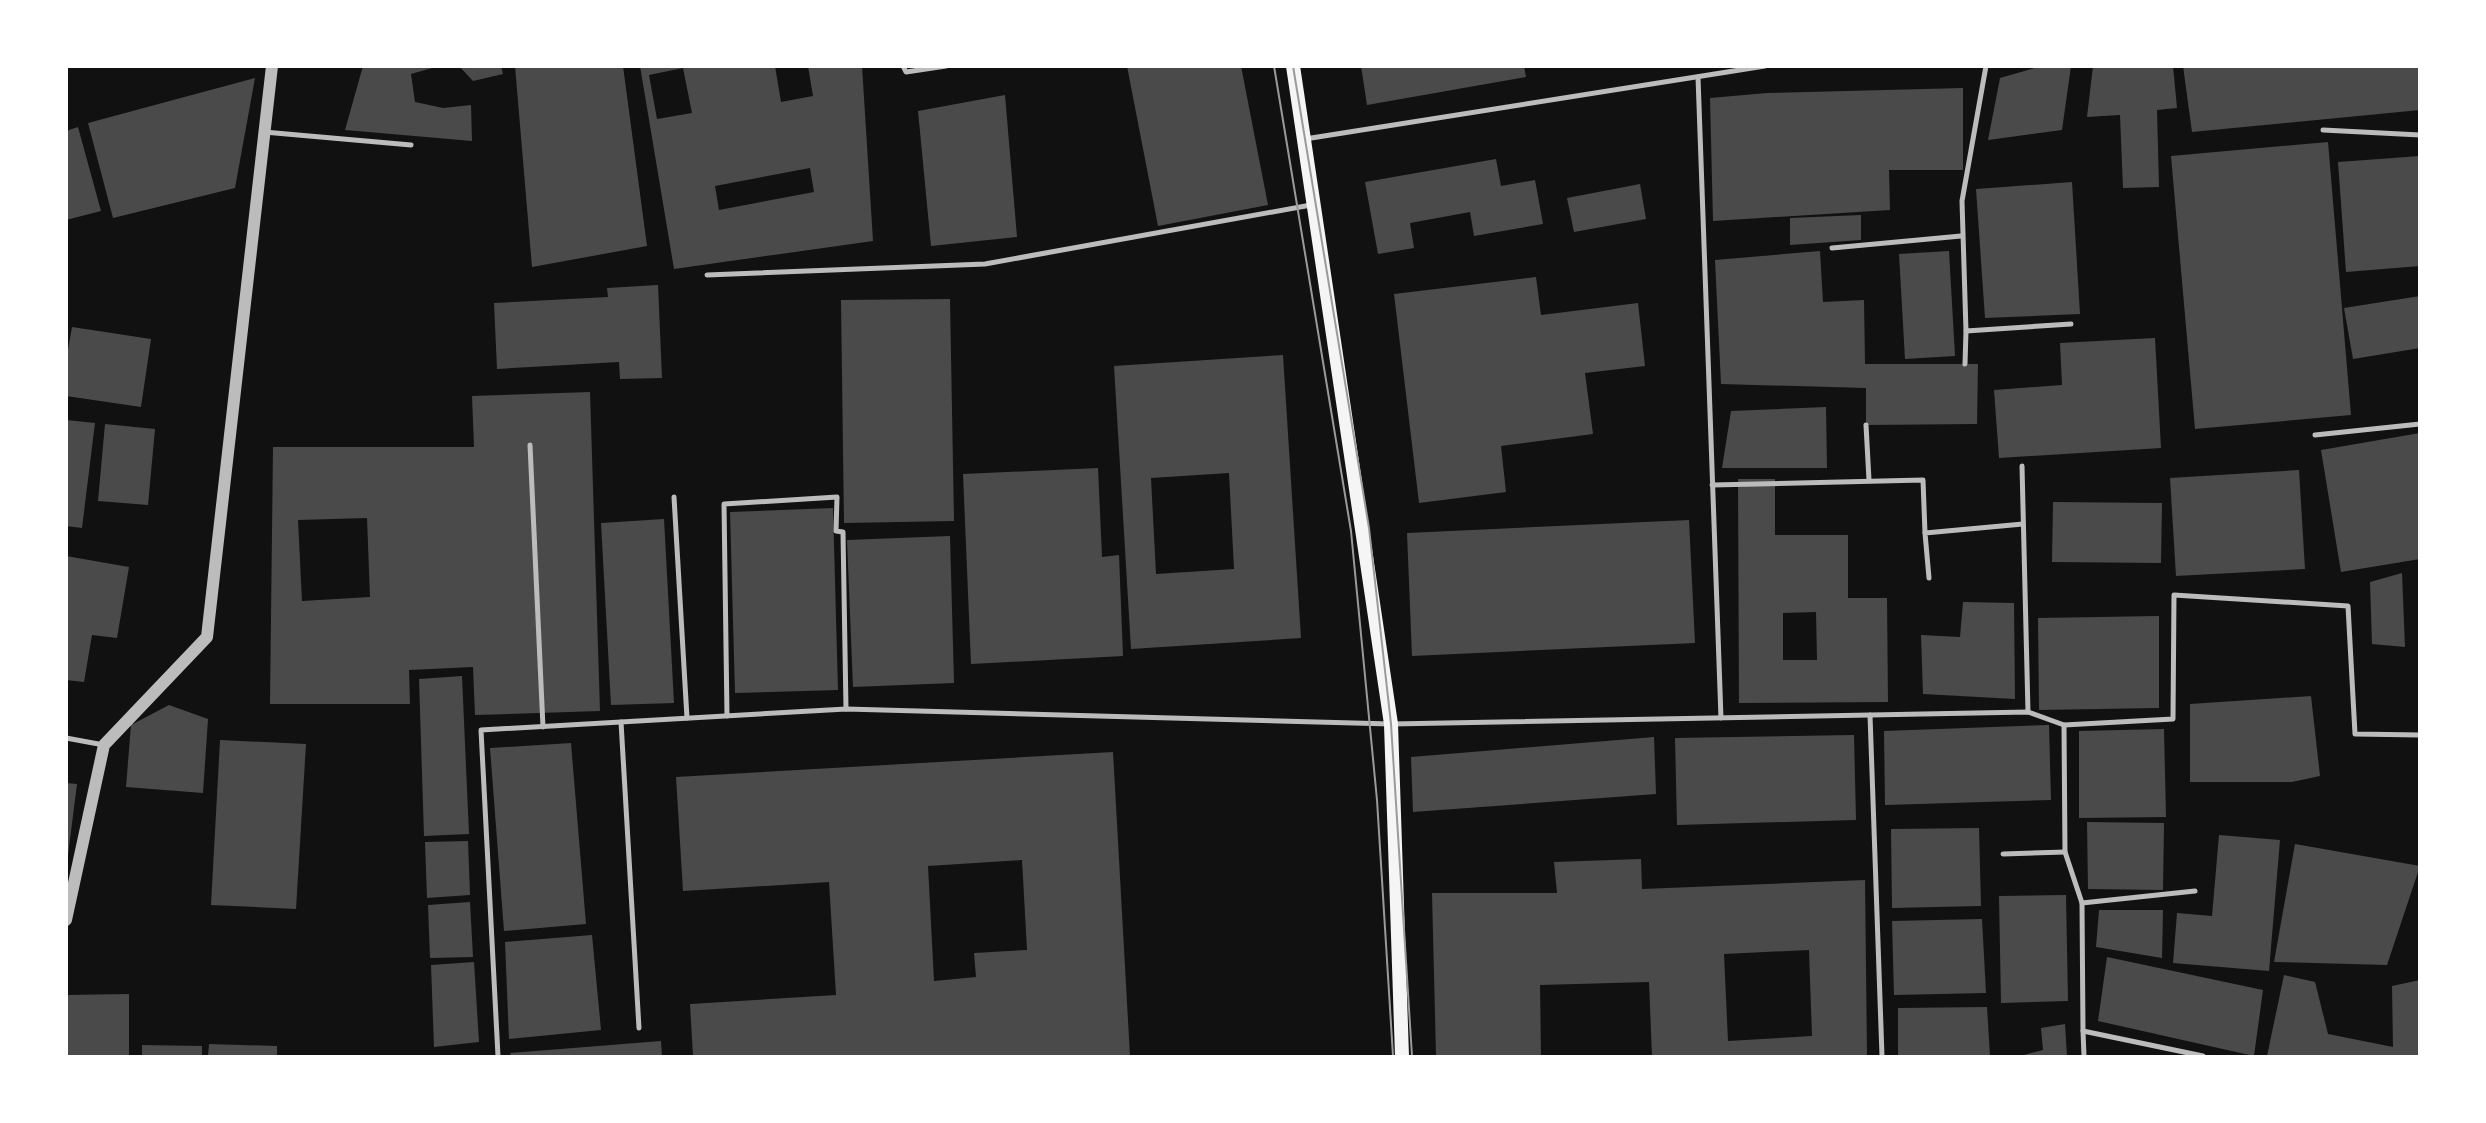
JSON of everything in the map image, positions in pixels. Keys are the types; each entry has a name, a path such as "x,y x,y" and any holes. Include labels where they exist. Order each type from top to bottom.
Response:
{"main road":[{"path":"1293,66 1316,204 1391,724 1402,1056"}],"street":[{"path":"66,920 104,745 207,637 272,66"}],"lane":[{"path":"903,66 905,72 916,72 946,66"},
{"path":"1305,139 1765,66"},
{"path":"1965,364 1962,201 1986,66"},
{"path":"1698,77 1721,718"},
{"path":"2323,131 2420,135"},
{"path":"264,132 411,145"},
{"path":"707,275 985,264 1316,204"},
{"path":"1832,248 1961,236"},
{"path":"1966,331 2071,324"},
{"path":"2315,435 2420,424"},
{"path":"1866,425 1869,480"},
{"path":"530,445 543,727"},
{"path":"2022,466 2028,712"},
{"path":"1712,485 1923,480 1929,578"},
{"path":"674,497 687,718"},
{"path":"727,716 724,504 799,499 836,497 836,531 843,532 846,709"},
{"path":"1926,533 2023,524"},
{"path":"498,1056 481,730 846,709 1391,724 2028,712 2064,725 2173,719 2174,595 2347,606 2356,734 2420,734"},
{"path":"1870,715 1882,1056"},
{"path":"621,722 639,1028"},
{"path":"2064,725 2065,852 2082,903 2084,1056"},
{"path":"66,738 104,745"},
{"path":"2003,855 2065,852"},
{"path":"2082,903 2194,891"},
{"path":"2083,1031 2203,1056"}],"building":[{"path":"363,66 439,66 411,74 415,102 443,108 471,105 472,141 345,130"},
{"path":"459,66 501,66 503,74 473,81"},
{"path":"515,66 623,66 647,246 532,267"},
{"path":"640,66 775,66 781,102 813,96 808,66 862,66 873,241 674,269","holes":["683,68 692,113 657,119 649,75","810,168 814,192 719,210 715,186"]},
{"path":"1127,66 1241,66 1268,205 1158,226"},
{"path":"1361,66 1524,66 1526,77 1367,105"},
{"path":"2042,66 2071,66 2062,130 1988,140 2000,78"},
{"path":"2093,66 2173,66 2177,108 2157,110 2159,187 2123,188 2120,115 2087,117"},
{"path":"2183,66 2420,66 2420,110 2192,132"},
{"path":"255,78 235,188 113,218 88,123"},
{"path":"1963,88 1963,170 1889,170 1890,210 1713,221 1710,98 1767,93"},
{"path":"1005,95 1017,237 931,246 918,111"},
{"path":"78,127 101,211 66,220 66,131"},
{"path":"2328,142 2351,415 2195,429 2171,156"},
{"path":"2420,156 2420,266 2346,272 2338,162"},
{"path":"1496,159 1501,186 1535,180 1543,224 1474,236 1470,212 1410,223 1414,248 1378,254 1365,182"},
{"path":"2072,182 2080,314 1985,318 1976,189"},
{"path":"1640,184 1646,219 1574,232 1567,198"},
{"path":"1861,215 1861,240 1790,245 1790,218"},
{"path":"1820,251 1823,302 1864,300 1865,364 1978,364 1977,424 1866,425 1866,388 1721,384 1715,260"},
{"path":"1949,251 1955,356 1905,359 1899,254"},
{"path":"1536,277 1541,315 1638,303 1645,366 1585,373 1593,434 1501,446 1506,492 1419,503 1394,294"},
{"path":"658,285 662,378 620,379 619,362 497,369 494,303 608,297 607,288"},
{"path":"2420,296 2420,348 2353,359 2344,308"},
{"path":"950,299 954,521 844,523 841,300"},
{"path":"72,327 151,339 141,407 66,396 66,361"},
{"path":"2155,338 2161,448 1999,458 1994,390 2062,385 2060,343"},
{"path":"1283,355 1301,638 1131,649 1114,366","holes":["1229,473 1234,569 1156,574 1151,478"]},
{"path":"590,392 600,711 475,715 473,667 409,670 410,704 270,704 273,447 474,447 472,396","holes":["367,518 370,597 302,601 298,520"]},
{"path":"1826,407 1827,468 1722,468 1731,411"},
{"path":"66,420 95,423 82,528 66,526"},
{"path":"105,424 155,429 148,505 98,501"},
{"path":"2420,433 2420,559 2341,572 2321,450"},
{"path":"1098,468 1102,557 1119,555 1123,656 971,664 963,474"},
{"path":"2299,470 2305,569 2176,576 2170,478"},
{"path":"1738,479 1775,479 1775,535 1848,535 1848,598 1887,598 1888,702 1739,703","holes":["1816,612 1817,660 1783,660 1783,613"]},
{"path":"2053,502 2162,503 2161,563 2052,562"},
{"path":"833,508 838,690 735,693 730,512"},
{"path":"664,519 674,703 611,705 601,523"},
{"path":"1689,520 1695,643 1412,656 1407,533"},
{"path":"950,536 954,683 853,687 847,540"},
{"path":"66,556 129,567 117,638 92,635 84,682 66,680"},
{"path":"2402,573 2405,647 2372,644 2370,582"},
{"path":"1963,602 2014,603 2015,699 1923,694 1921,635 1960,637"},
{"path":"2159,616 2159,708 2039,710 2038,618"},
{"path":"462,676 469,834 424,836 419,679"},
{"path":"2311,696 2320,776 2292,782 2190,782 2190,704"},
{"path":"169,705 208,719 203,793 126,787 131,725"},
{"path":"2049,725 2051,800 1885,805 1884,731"},
{"path":"2164,729 2166,817 2079,818 2079,731"},
{"path":"1854,735 1856,820 1677,825 1675,738"},
{"path":"1654,737 1656,794 1413,812 1411,757"},
{"path":"220,740 306,744 296,909 211,905"},
{"path":"571,743 586,924 504,931 490,748"},
{"path":"1113,752 1130,1056 693,1056 690,1004 836,995 829,882 683,891 676,777","holes":["1022,860 1027,950 974,953 976,977 934,981 928,866"]},
{"path":"66,783 77,784 68,855 66,854"},
{"path":"2087,822 2164,823 2163,890 2088,889"},
{"path":"1979,828 1981,906 1892,908 1891,829"},
{"path":"2219,835 2280,840 2269,971 2173,963 2177,913 2212,916"},
{"path":"468,841 470,895 427,898 425,842"},
{"path":"2295,844 2420,866 2387,965 2274,962"},
{"path":"1641,859 1642,889 1865,880 1867,1056 1652,1056 1649,982 1540,985 1541,1056 1436,1056 1432,893 1557,893 1554,862","holes":["1809,950 1812,1036 1728,1041 1724,954"]},
{"path":"2066,895 2068,1001 2001,1003 1999,896"},
{"path":"470,902 473,957 430,958 428,905"},
{"path":"2099,910 2163,910 2162,958 2096,947"},
{"path":"1982,919 1986,993 1894,995 1892,921"},
{"path":"592,935 601,1030 509,1039 505,942"},
{"path":"2107,957 2263,990 2254,1056 2098,1021"},
{"path":"474,962 479,1042 434,1047 431,965"},
{"path":"2284,975 2315,982 2328,1034 2393,1047 2392,986 2420,980 2420,1056 2267,1056"},
{"path":"129,994 129,1056 66,1056 66,995"},
{"path":"1987,1007 1990,1056 1898,1056 1898,1008"},
{"path":"2065,1024 2067,1056 2020,1056 2043,1050 2041,1028"},
{"path":"661,1041 662,1056 511,1056 510,1053"},
{"path":"209,1044 277,1046 277,1056 208,1056"},
{"path":"142,1045 202,1046 202,1056 142,1056"}],"tram line":[{"path":"1274,66 1351,531 1377,800 1393,1056"},
{"path":"1293,66 1369,528 1391,724 1412,1056"}]}
